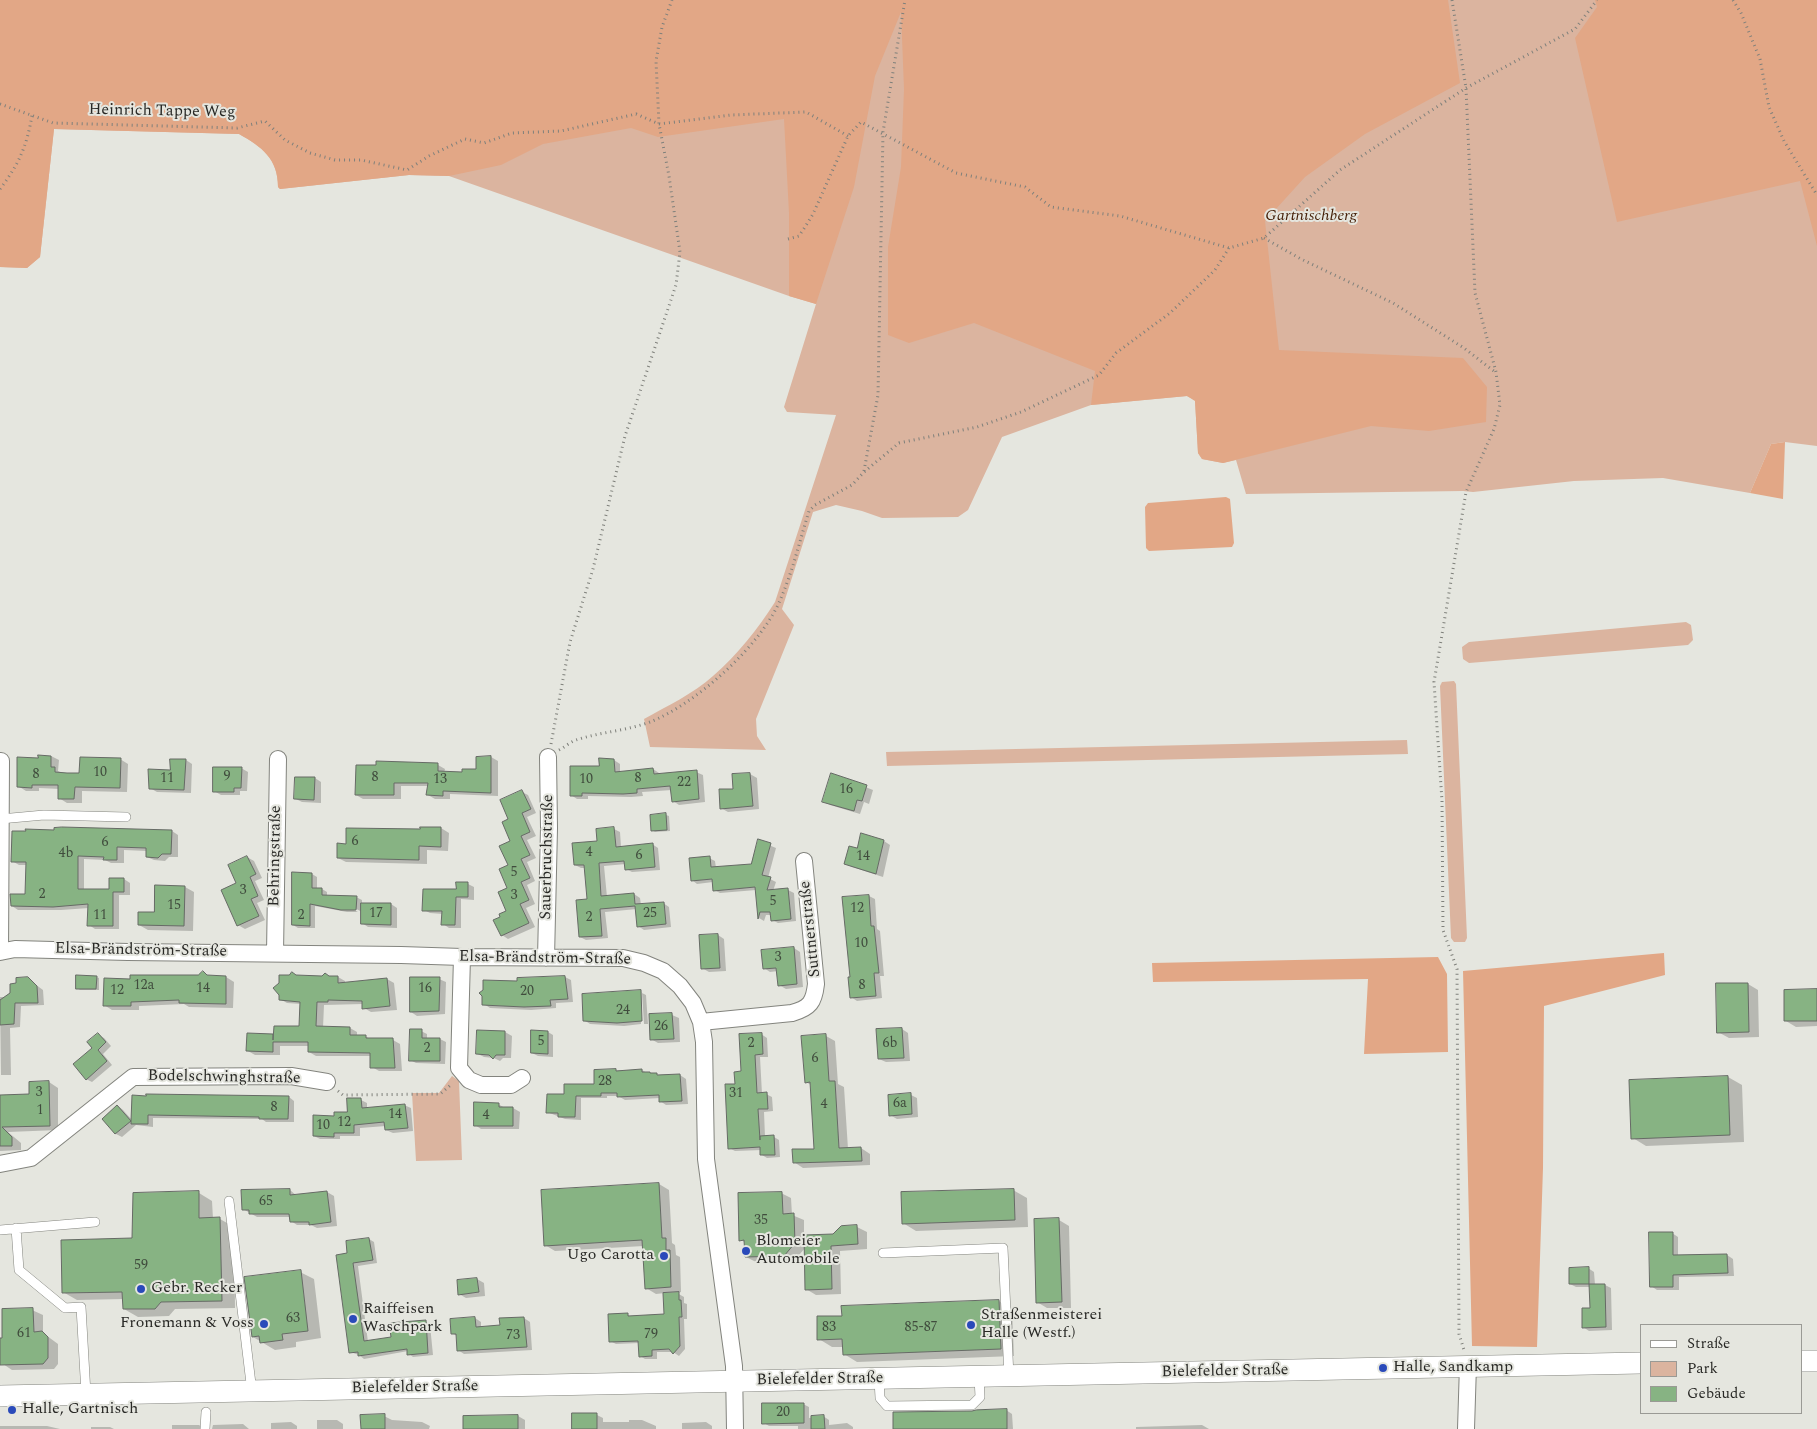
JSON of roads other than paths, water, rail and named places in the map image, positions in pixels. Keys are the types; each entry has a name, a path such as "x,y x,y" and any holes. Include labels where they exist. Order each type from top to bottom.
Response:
{"street":[{"name":"Sauerbruchstraße","path":"546,958 549,828 548,757"},
{"name":"Behringstraße","path":"275,953 278,759"},
{"path":"0,952 1,761"},
{"name":"Suttnerstraße","path":"702,1022 792,1013 802,1010 811,1004 815,995 816,984 804,861"},
{"name":"Elsa-Brändström-Straße","path":"0,952 15,949 623,958 644,962 663,971 680,986 693,1004 702,1022 706,1158 736,1381 735,1429"},
{"path":"462,957 459,1068 469,1080 481,1085 511,1085 522,1078"},
{"name":"Bodelschwinghstraße","path":"0,1164 31,1158 133,1077 291,1076 327,1082"},
{"path":"1802,1361 1817,1361"},
{"name":"Bielefelder Straße","path":"0,1396 736,1381 879,1380 1640,1363"},
{"path":"1466,1429 1468,1366"}],"lane":[{"path":"0,819 44,815 126,817"},
{"path":"229,1202 252,1392"},
{"path":"0,1230 95,1222"},
{"path":"16,1228 19,1270 65,1308 80,1307 86,1394"},
{"path":"883,1253 1003,1248 1009,1377"},
{"path":"205,1429 206,1412"}],"place":[{"name":"Blomeier Automobile","path":"746,1251"},
{"name":"Ugo Carotta","path":"664,1256"},
{"name":"Gebr. Recker","path":"141,1289"},
{"name":"Raiffeisen Waschpark","path":"353,1319"},
{"name":"Fronemann & Voss","path":"264,1324"},
{"name":"Straßenmeisterei Halle (Westf.)","path":"971,1325"},
{"name":"Halle, Sandkamp","path":"1383,1368"},
{"name":"Halle, Gartnisch","path":"12,1410"}],"park label":[{"name":"Gartnischberg","path":"1311,217"}]}
